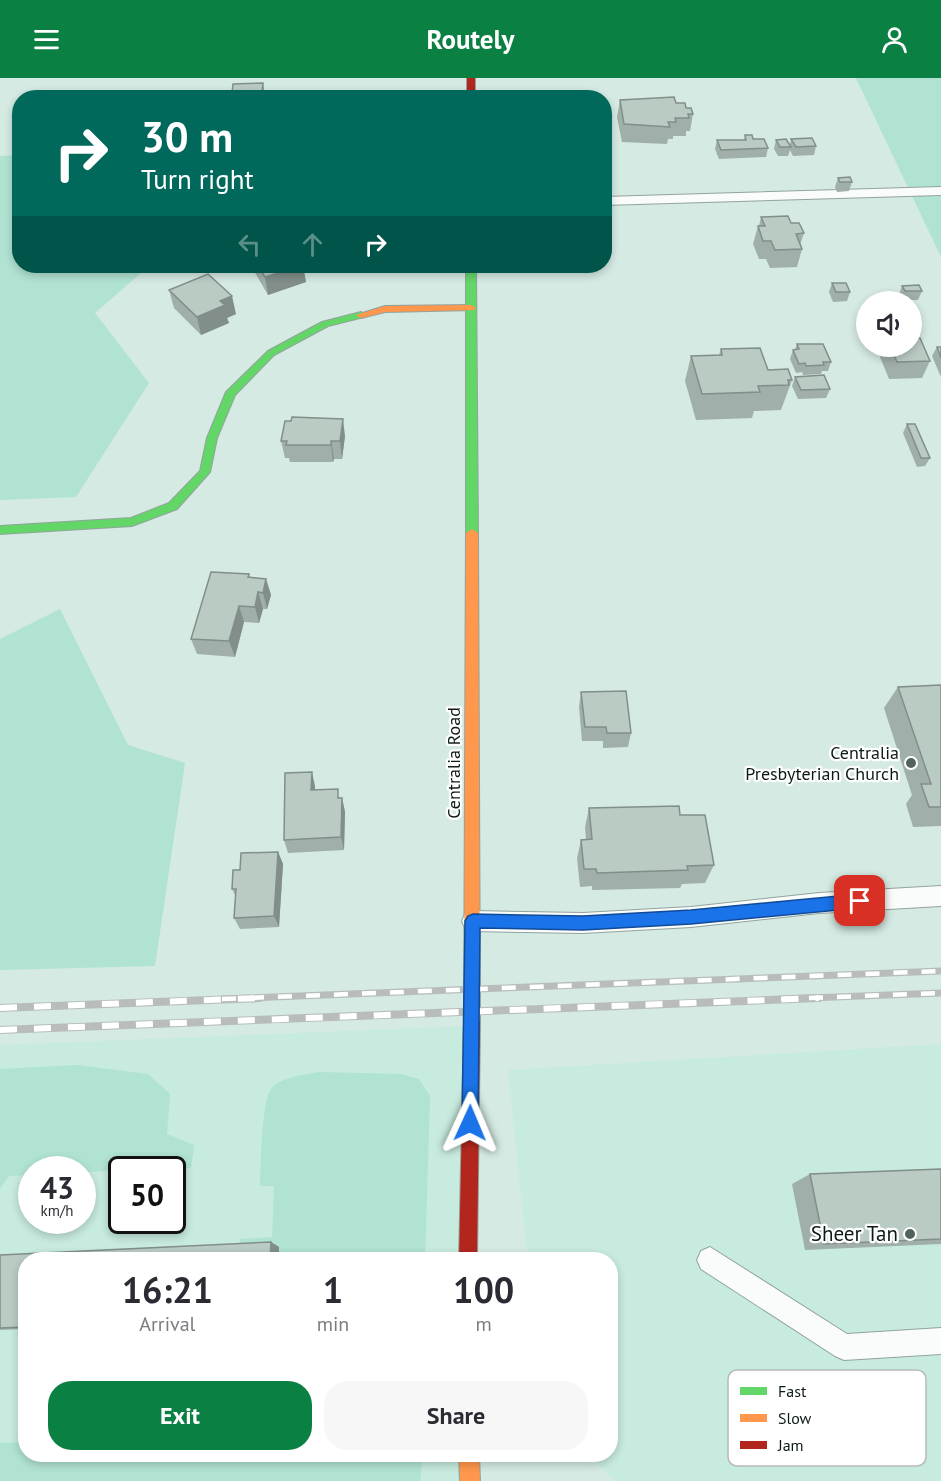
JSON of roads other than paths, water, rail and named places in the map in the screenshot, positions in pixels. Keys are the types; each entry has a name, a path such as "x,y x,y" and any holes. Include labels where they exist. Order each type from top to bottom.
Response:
{"main road":[{"name":"Centralia Road","path":"468,1252 473,921 471,273"},
{"path":"0,530 132,522 173,506 205,472 212,438 230,394 271,353 325,324 385,309 471,308"},
{"path":"469,1462 470,1481"}],"lane":[{"path":"612,201 941,191"},
{"path":"473,921 583,923 691,917 819,903 941,896"},
{"path":"710,1260 844,1347 941,1341"}],"railway":[{"path":"222,999 941,971"},
{"path":"781,999 941,993"},
{"path":"0,1008 260,998"},
{"path":"0,1030 819,998"}],"place":[{"name":"Centralia Presbyterian Church","path":"911,763"},
{"name":"Sheer Tan","path":"910,1234"}]}
